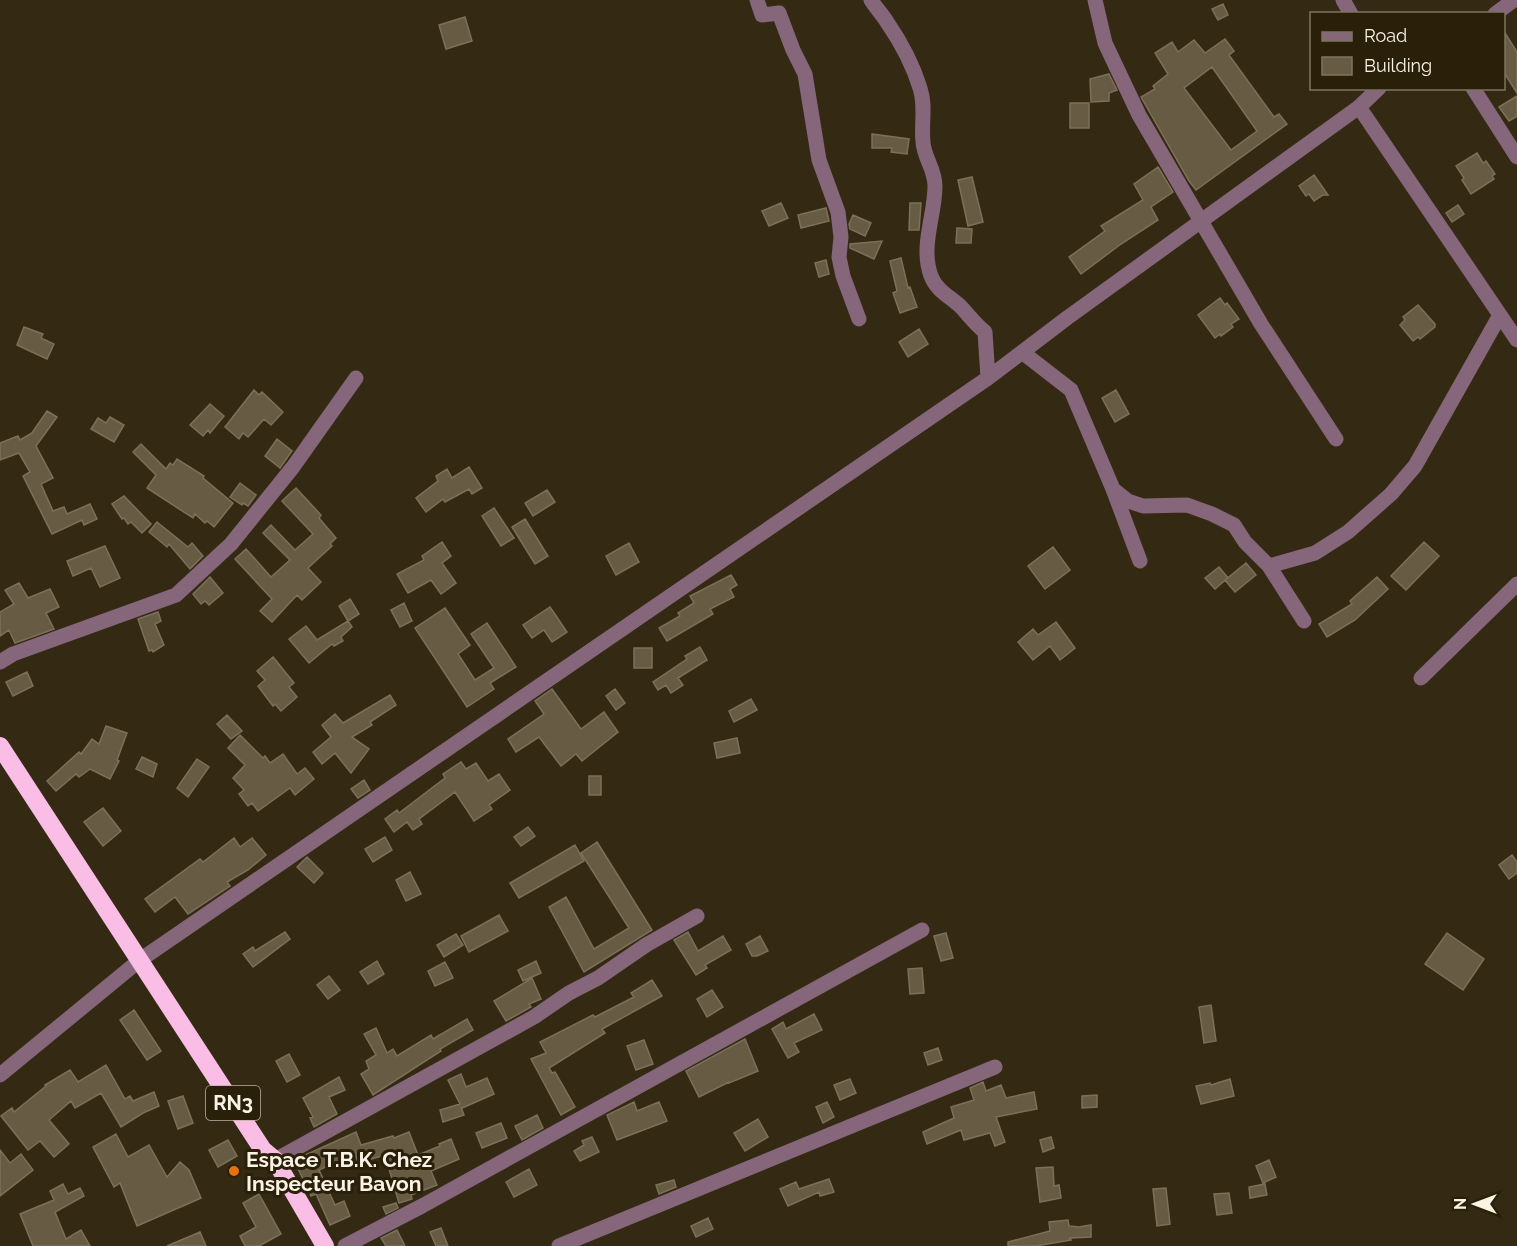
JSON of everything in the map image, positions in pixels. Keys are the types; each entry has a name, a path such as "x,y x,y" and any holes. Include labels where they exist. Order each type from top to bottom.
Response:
{"highway":[{"name":"RN3","path":"0,746 263,1150 275,1160 325,1246"}],"street":[{"path":"758,0 762,15 779,13 805,74 819,160 838,212 839,257 843,276 859,319"},
{"path":"871,0 888,22 920,88 924,108 923,143 935,176 935,196 927,241 927,258 932,277 945,294 962,307 975,324 985,332 988,378"},
{"path":"1095,0 1105,43 1139,115 1261,324 1336,439"},
{"path":"1498,12 1514,0"},
{"path":"0,1075 140,960 988,378 1359,106 1377,90"},
{"path":"1474,90 1517,157"},
{"path":"1359,106 1517,340"},
{"path":"1269,566 1315,553 1348,532 1390,494 1415,466 1500,315"},
{"path":"1022,352 1071,390 1113,489 1140,561"},
{"path":"0,662 13,654 176,594 231,544 293,467 356,378"},
{"path":"1113,489 1128,501 1143,506 1187,505 1234,525 1245,542 1269,566 1304,621"},
{"path":"1421,678 1517,584"},
{"path":"275,1160 534,1017 569,993 598,978 646,945 697,916"},
{"path":"345,1246 422,1206 922,930"},
{"path":"559,1246 995,1067"}],"building":[{"path":"1223,4 1228,15 1218,20 1212,9"},
{"path":"465,17 472,41 446,49 439,25"},
{"path":"1505,33 1517,52 1517,93 1505,74"},
{"path":"1225,39 1234,51 1229,55 1274,117 1279,114 1287,124 1196,190 1141,97 1155,89 1153,86 1168,74 1155,53 1172,42 1178,52 1194,40 1205,53","holes":["1212,67 1257,131 1231,150 1184,88"]},
{"path":"1109,74 1117,90 1109,93 1109,101 1091,102 1090,79"},
{"path":"1517,96 1517,116 1509,121 1499,107"},
{"path":"1070,103 1089,103 1089,128 1070,128"},
{"path":"872,134 909,139 907,154 891,152 892,148 872,148"},
{"path":"1477,153 1483,163 1486,161 1495,174 1492,176 1494,179 1471,194 1456,166"},
{"path":"1158,167 1173,192 1151,207 1158,220 1081,274 1069,257 1105,231 1101,226 1143,200 1134,184"},
{"path":"1314,175 1328,195 1323,195 1314,201 1309,194 1306,196 1299,186"},
{"path":"972,177 983,222 968,226 958,180"},
{"path":"781,203 788,218 769,226 762,211"},
{"path":"910,203 921,203 919,230 909,230"},
{"path":"1458,205 1464,214 1452,222 1446,213"},
{"path":"826,208 829,221 801,228 798,215"},
{"path":"853,215 871,223 865,236 850,229 849,224"},
{"path":"957,228 972,229 971,243 956,243"},
{"path":"882,241 874,259 850,248 850,244"},
{"path":"901,258 908,288 910,287 917,307 900,313 893,293 897,291 890,261"},
{"path":"826,260 829,274 819,277 815,263"},
{"path":"1220,298 1225,305 1227,303 1239,319 1231,324 1233,327 1215,338 1198,315"},
{"path":"1418,305 1435,324 1435,327 1420,339 1418,337 1413,341 1400,325 1405,320 1403,317"},
{"path":"24,327 43,334 41,338 54,344 47,359 17,345"},
{"path":"919,329 928,344 908,357 899,342"},
{"path":"254,390 259,395 262,392 283,412 271,425 264,419 248,437 243,433 239,439 225,427"},
{"path":"1116,390 1129,414 1115,422 1102,398"},
{"path":"210,404 224,416 210,433 208,430 203,436 190,425"},
{"path":"47,411 57,417 36,446 53,478 41,484 53,511 64,507 67,514 90,504 97,519 84,525 82,520 52,534 23,476 30,472 19,453 0,460 0,443 18,436 20,440 32,433"},
{"path":"110,417 124,425 114,442 91,429 98,418 106,423"},
{"path":"277,439 292,451 280,468 265,456"},
{"path":"141,444 166,469 177,459 204,476 203,478 233,503 214,527 195,514 193,518 147,488 156,475 133,452"},
{"path":"469,467 482,488 472,494 469,489 445,502 443,499 426,512 416,498 438,481 436,476 447,469 452,478"},
{"path":"240,483 256,495 248,506 230,497"},
{"path":"296,488 321,515 319,518 336,538 330,544 332,546 308,568 321,582 302,600 297,595 272,622 260,611 272,599 235,559 246,549 271,577 290,560 263,533 271,525 295,550 313,534 282,501"},
{"path":"547,490 555,502 533,516 525,503"},
{"path":"124,496 151,524 142,533 131,522 128,524 124,518 122,519 112,504"},
{"path":"494,508 514,538 501,546 482,516"},
{"path":"525,519 548,556 535,564 512,527"},
{"path":"157,522 188,547 192,543 203,556 190,569 169,544 167,547 149,532"},
{"path":"442,542 451,556 442,563 456,583 441,594 431,580 408,593 397,574 424,560 422,556"},
{"path":"1424,542 1439,556 1406,590 1391,576"},
{"path":"629,543 639,562 616,575 606,556"},
{"path":"105,546 120,578 100,587 91,568 73,576 67,561"},
{"path":"1053,547 1070,570 1045,589 1028,566"},
{"path":"1246,563 1256,575 1235,592 1225,580"},
{"path":"1219,567 1228,578 1215,589 1205,578"},
{"path":"731,575 737,585 730,589 734,597 710,609 713,614 667,641 659,628 680,616 678,613 694,603 690,596"},
{"path":"210,577 223,593 209,605 205,601 201,604 193,594"},
{"path":"1377,577 1388,589 1355,620 1327,637 1319,624 1352,604 1350,601"},
{"path":"19,583 28,598 50,589 59,607 46,613 54,629 15,643 9,630 0,636 0,612 14,604 5,590"},
{"path":"350,599 359,614 348,621 339,606"},
{"path":"404,603 412,621 400,627 391,610"},
{"path":"550,607 567,632 552,642 544,630 532,638 523,625"},
{"path":"445,608 470,645 458,654 475,680 494,668 471,634 487,623 516,667 490,683 494,689 467,707 415,628"},
{"path":"158,612 161,621 155,624 164,645 153,652 149,651 138,619"},
{"path":"348,621 352,627 341,637 343,641 334,646 332,644 309,663 289,639 306,626 317,640"},
{"path":"1056,622 1075,648 1060,660 1050,646 1033,660 1018,642 1033,629 1038,635"},
{"path":"700,647 707,660 678,678 683,685 671,693 666,685 658,690 653,682 687,659 685,656"},
{"path":"634,648 652,648 652,668 634,668"},
{"path":"273,657 294,683 289,687 297,697 281,711 275,704 273,706 258,686 265,680 257,671"},
{"path":"27,672 33,686 13,696 6,682"},
{"path":"552,689 581,729 604,712 618,732 582,761 576,754 561,766 539,737 516,752 508,739 544,714 535,701"},
{"path":"615,689 625,703 616,710 606,696"},
{"path":"390,695 396,705 370,722 372,725 352,737 369,749 351,773 335,753 322,764 313,752 331,737 322,725 335,714 343,723"},
{"path":"751,699 757,710 734,722 729,711"},
{"path":"227,715 242,731 231,739 217,724"},
{"path":"106,726 127,733 117,760 119,761 110,779 90,769 79,777 76,774 56,791 47,781 79,752 81,754 92,739 99,744"},
{"path":"240,735 270,763 283,754 297,774 305,768 314,779 295,795 290,788 258,811 252,803 248,806 239,794 244,790 233,778 245,765 228,748"},
{"path":"737,738 740,753 717,758 714,743"},
{"path":"142,757 157,764 153,777 136,769"},
{"path":"197,759 209,767 188,797 177,788"},
{"path":"461,762 466,769 476,763 488,781 499,774 510,790 489,805 492,809 474,821 455,792 419,819 422,824 413,830 407,822 394,832 385,819 397,810 399,813 445,778 443,774"},
{"path":"589,776 601,776 601,795 589,795"},
{"path":"364,780 370,790 358,798 351,789"},
{"path":"103,808 121,831 103,846 84,822"},
{"path":"528,827 535,836 521,846 514,837"},
{"path":"385,837 392,850 373,862 365,849"},
{"path":"234,838 240,847 252,838 266,855 248,870 227,882 230,886 188,914 175,897 155,912 145,899 200,859 203,862"},
{"path":"597,842 652,930 584,972 549,907 566,897 594,949 629,928 581,853"},
{"path":"575,845 584,861 519,898 510,883"},
{"path":"1512,855 1517,862 1517,873 1509,879 1499,865"},
{"path":"307,857 323,873 314,883 297,867"},
{"path":"410,872 421,894 406,901 396,880"},
{"path":"499,915 508,931 469,952 461,936"},
{"path":"285,932 290,939 253,967 243,954 253,947 255,951"},
{"path":"688,932 698,951 723,936 731,950 705,965 707,968 696,975 674,940"},
{"path":"946,933 953,958 941,961 934,936"},
{"path":"1447,933 1484,959 1463,990 1425,964"},
{"path":"456,934 463,945 444,957 437,945"},
{"path":"760,936 768,951 752,956 746,944"},
{"path":"377,961 384,974 368,984 360,972"},
{"path":"536,961 541,973 523,981 518,970"},
{"path":"445,962 453,978 435,986 428,971"},
{"path":"922,968 924,993 910,994 908,969"},
{"path":"329,976 340,990 328,999 317,985"},
{"path":"532,978 541,999 529,1004 531,1007 506,1021 494,1001"},
{"path":"652,980 662,996 602,1029 605,1033 549,1068 552,1073 555,1072 575,1107 561,1115 531,1059 546,1053 540,1042 634,997 631,993"},
{"path":"712,990 723,1007 707,1017 697,999"},
{"path":"1211,1005 1216,1041 1204,1043 1199,1007"},
{"path":"134,1010 161,1051 147,1060 120,1020"},
{"path":"814,1014 822,1030 794,1043 799,1052 788,1058 772,1029 783,1022 786,1029"},
{"path":"467,1019 473,1030 440,1049 441,1051 373,1095 361,1074 369,1069 366,1061 376,1055 364,1034 376,1028 387,1053 393,1049 397,1056 431,1035 433,1039"},
{"path":"745,1039 758,1071 699,1097 686,1071"},
{"path":"644,1040 653,1064 636,1070 627,1046"},
{"path":"938,1048 942,1060 928,1065 924,1053"},
{"path":"289,1054 300,1075 287,1082 276,1061"},
{"path":"106,1065 125,1099 130,1096 133,1101 154,1092 159,1106 121,1127 101,1093 75,1108 71,1101 49,1120 69,1144 54,1157 40,1141 28,1150 1,1116 12,1108 14,1112 45,1085 70,1070 78,1082"},
{"path":"461,1074 466,1087 487,1078 494,1094 461,1107 464,1115 443,1122 440,1110 460,1104 448,1080"},
{"path":"339,1077 345,1090 329,1097 337,1114 314,1127 310,1118 313,1117 303,1098"},
{"path":"850,1079 856,1093 840,1100 834,1085"},
{"path":"1230,1079 1234,1096 1201,1104 1196,1086 1210,1083 1211,1085"},
{"path":"983,1082 986,1091 1001,1085 1006,1098 1034,1092 1037,1109 996,1117 1005,1142 995,1146 990,1133 964,1140 961,1130 927,1144 923,1132 954,1118 951,1107 974,1100 970,1088"},
{"path":"1097,1095 1097,1107 1082,1108 1082,1096"},
{"path":"183,1096 193,1123 178,1129 168,1101"},
{"path":"634,1102 637,1111 659,1102 667,1121 617,1140 607,1115"},
{"path":"827,1102 834,1117 823,1123 816,1107"},
{"path":"537,1115 543,1128 522,1140 515,1126"},
{"path":"758,1119 768,1137 745,1151 734,1133"},
{"path":"501,1123 507,1138 482,1148 476,1133"},
{"path":"356,1132 361,1145 393,1136 394,1138 409,1132 418,1155 451,1139 459,1159 431,1171 437,1185 411,1195 412,1199 399,1203 385,1155 358,1163 355,1153 319,1170 335,1205 344,1201 350,1216 330,1225 316,1194 311,1196 294,1160"},
{"path":"116,1134 128,1157 149,1145 167,1177 180,1162 189,1170 201,1198 137,1226 120,1183 114,1187 93,1147"},
{"path":"592,1137 599,1152 580,1161 574,1151 584,1145 582,1141"},
{"path":"1051,1137 1054,1148 1043,1152 1040,1140"},
{"path":"228,1140 237,1156 218,1167 209,1150"},
{"path":"0,1150 10,1163 21,1154 33,1170 0,1196"},
{"path":"1269,1160 1276,1177 1263,1183 1256,1166"},
{"path":"1053,1167 1054,1186 1059,1185 1061,1198 1040,1202 1036,1168"},
{"path":"529,1169 537,1185 514,1197 506,1182"},
{"path":"829,1179 834,1192 820,1196 819,1192 788,1206 780,1189 796,1182 799,1189"},
{"path":"674,1180 676,1187 659,1194 656,1185"},
{"path":"63,1184 68,1194 80,1188 84,1196 55,1212 66,1239 81,1230 90,1246 33,1246 20,1214 54,1200 50,1191"},
{"path":"1265,1184 1267,1195 1250,1198 1249,1187"},
{"path":"1166,1188 1170,1224 1157,1226 1153,1189"},
{"path":"1229,1193 1232,1213 1217,1215 1214,1194"},
{"path":"259,1194 281,1234 259,1246 245,1246 240,1236 256,1227 243,1203"},
{"path":"396,1203 398,1208 386,1214 383,1207"},
{"path":"708,1218 713,1229 696,1237 691,1226"},
{"path":"1068,1220 1069,1226 1091,1225 1091,1237 1070,1238 1071,1240 1036,1246 1008,1246 1008,1242 1050,1231 1049,1222"},
{"path":"441,1228 448,1246 436,1246 430,1232"},
{"path":"397,1230 405,1246 386,1246 381,1238"},
{"path":"200,1232 206,1246 167,1246"}],"place":[{"name":"Espace T.B.K. Chez Inspecteur Bavon","path":"234,1171"}]}
